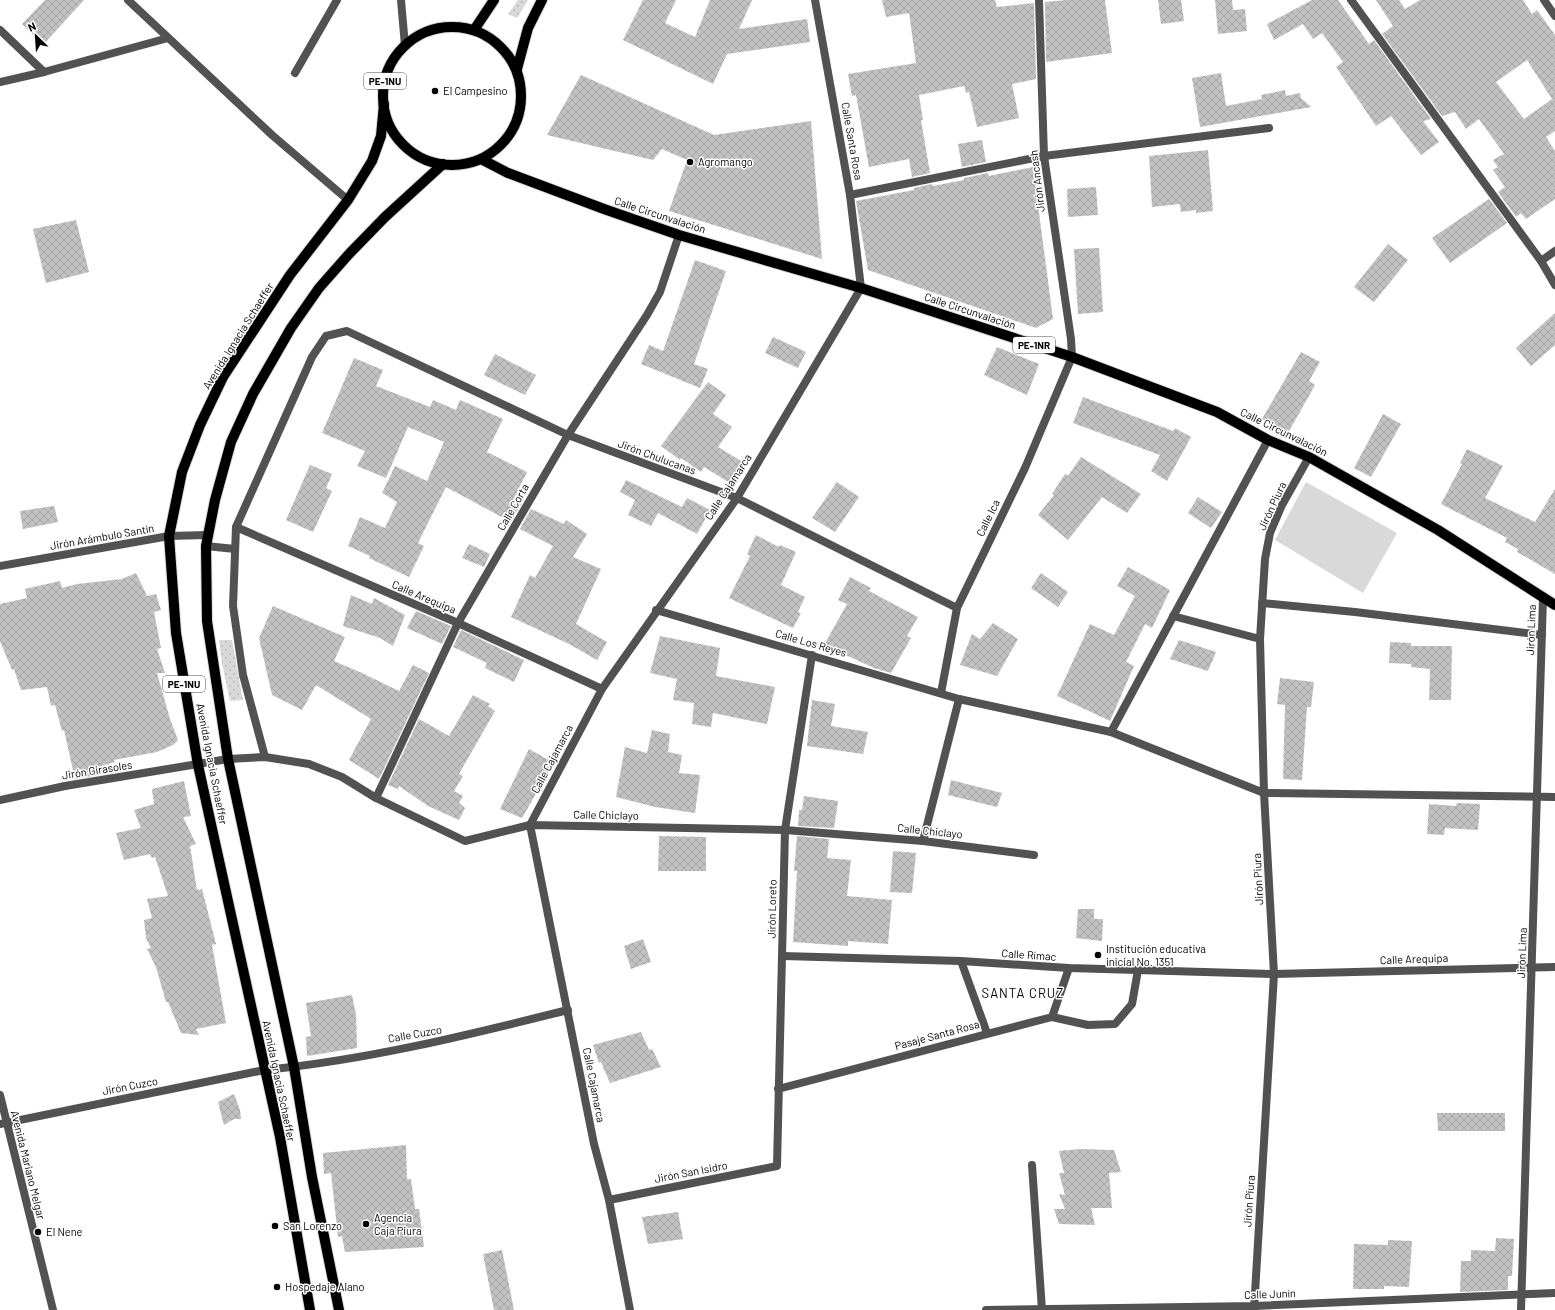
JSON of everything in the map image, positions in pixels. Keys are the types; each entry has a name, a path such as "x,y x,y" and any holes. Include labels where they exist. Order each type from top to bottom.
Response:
{"main road":[{"path":"474,30 494,0"},
{"path":"516,69 528,28 542,0"},
{"name":"PE-1NU","path":"457,27 474,30 492,39 506,52 516,69 522,89 520,110 512,130 499,147 481,159 466,164 442,164 421,158 402,144 390,129 384,104 384,83 392,63 405,46 422,34 439,28 457,27"},
{"name":"Avenida Ignacia Schaeffer","path":"310,1310 280,1137 264,1070 198,765 176,633 169,536 182,472 200,425 224,378 290,275 348,200 372,161 381,136 384,104"},
{"name":"Calle Circunvalación","path":"481,159 508,173 679,235 861,288 1072,357 1217,412 1268,440 1310,457 1438,530 1555,605"},
{"name":"Avenida Ignacia Schaeffer","path":"339,1310 312,1177 294,1067 228,759 207,621 206,546 207,535 231,442 252,394 291,328 319,288 348,254 442,164"}],"street":[{"path":"128,0 272,135 348,200"},
{"path":"295,73 337,0"},
{"path":"401,0 405,46"},
{"name":"Calle Santa Rosa","path":"815,0 850,195 861,288"},
{"name":"Jirón Ancash","path":"1039,0 1044,156 1071,339 1072,357"},
{"path":"1351,0 1541,261 1555,285"},
{"path":"1544,0 1555,16"},
{"path":"0,30 44,72"},
{"path":"0,82 44,72 168,38"},
{"path":"850,195 1044,156 1269,128"},
{"name":"Calle Corta","path":"376,798 458,623 568,435 647,316 660,292 679,235"},
{"path":"1541,261 1555,251"},
{"name":"Calle Cajamarca","path":"630,1310 609,1200 594,1144 530,825 602,689 656,610 737,498 861,288"},
{"name":"Jirón Chulucanas","path":"236,527 312,357 326,336 347,331 568,435 737,498 957,608"},
{"name":"Calle Ica","path":"941,693 957,608 1025,468 1072,357"},
{"path":"1111,732 1268,440"},
{"name":"Jirón Piura","path":"1254,1308 1274,974 1264,793 1260,639 1262,603 1265,559 1270,533 1282,505 1310,457"},
{"path":"236,527 233,606 242,668 265,757"},
{"name":"Calle Arequipa","path":"236,527 458,623 602,689"},
{"name":"Jirón Arámbulo Santín","path":"0,566 169,536 207,535"},
{"path":"206,546 235,550"},
{"name":"Jirón Lima","path":"1520,1310 1543,598"},
{"path":"1262,603 1355,612 1542,635"},
{"name":"Calle Los Reyes","path":"656,610 959,699 1111,732 1264,793"},
{"path":"1173,616 1260,639"},
{"name":"Jirón Loreto","path":"777,1166 785,830 812,655"},
{"path":"923,841 959,699"},
{"name":"Calle Chiclayo","path":"198,765 228,759 265,757 308,764 342,777 376,798 466,841 530,825 785,830 923,841 1034,855"},
{"name":"Jirón Girasoles","path":"0,800 65,786 198,765"},
{"path":"1264,793 1537,798 1555,797"},
{"name":"Calle Rímac","path":"782,956 961,961 1069,968 1274,974"},
{"path":"961,961 987,1033"},
{"name":"Calle Arequipa","path":"1274,974 1555,967"},
{"path":"1069,968 1052,1017 1088,1025 1115,1024 1132,1004 1138,970"},
{"name":"Calle Cuzco","path":"264,1070 294,1067 460,1037 568,1010"},
{"name":"Pasaje Santa Rosa","path":"778,1089 1052,1017"},
{"name":"Jirón Cuzco","path":"3,1123 264,1070"},
{"name":"Avenida Mariano Melgar","path":"0,1095 3,1123 53,1310"},
{"path":"1032,1165 1042,1309"},
{"name":"Jirón San Isidro","path":"609,1200 777,1166"},
{"name":"Calle Junín","path":"986,1310 1254,1308 1555,1293"}],"shaded area":[{"path":"518,0 528,0 517,18 508,14"},
{"path":"1306,482 1397,533 1363,593 1275,540"},
{"path":"219,640 232,640 243,700 230,701 222,664"}],"building":[{"path":"45,0 84,0 43,45 22,24"},
{"path":"643,0 676,0 665,23 695,37 710,0 752,0 739,29 807,19 810,42 727,54 713,84 623,40"},
{"path":"882,0 995,0 997,7 1034,3 1036,79 1012,84 1019,118 977,127 969,92 966,93 964,86 919,95 923,120 921,120 930,173 912,177 909,159 869,167 856,95 852,96 848,74 916,63 909,13 886,17"},
{"path":"1066,0 1105,0 1112,53 1046,62 1045,2"},
{"path":"1158,0 1181,0 1184,21 1161,24"},
{"path":"1215,0 1232,0 1233,10 1245,9 1247,31 1218,34"},
{"path":"1312,0 1338,0 1369,44 1374,40 1431,119 1423,121 1439,142 1421,155 1391,116 1376,126 1336,67 1343,62 1322,33 1313,39 1303,24 1274,40 1267,24"},
{"path":"1376,0 1399,0 1405,9 1420,0 1523,0 1532,14 1537,10 1555,35 1555,131 1546,137 1555,151 1555,199 1526,219 1521,213 1516,217 1498,192 1505,187 1493,170 1498,167 1493,160 1504,154 1479,119 1466,129 1455,112 1442,116 1382,34 1393,26","holes":["1527,60 1552,99 1524,119 1496,82"]},
{"path":"1221,73 1226,106 1262,99 1261,95 1285,90 1286,96 1300,93 1301,98 1311,107 1200,127 1192,78"},
{"path":"581,75 714,135 811,121 822,259 669,211 687,160 662,149 653,160 547,135"},
{"path":"982,140 986,162 962,167 958,144"},
{"path":"1208,150 1213,211 1196,213 1196,210 1181,212 1180,204 1152,207 1149,156"},
{"path":"1033,167 1053,319 1036,328 868,270 856,201 914,190 914,188 932,184 933,186 964,180 964,178 988,173 989,176"},
{"path":"1096,187 1098,215 1068,217 1067,189"},
{"path":"1489,199 1507,223 1450,263 1432,238"},
{"path":"76,220 89,272 46,283 33,229"},
{"path":"1388,244 1408,260 1374,302 1354,287"},
{"path":"1099,248 1103,312 1078,314 1074,249"},
{"path":"695,260 726,271 694,364 708,369 700,388 641,364 649,345 663,351"},
{"path":"1555,313 1555,345 1531,366 1516,348"},
{"path":"773,337 806,352 798,368 765,353"},
{"path":"997,347 1039,364 1027,395 984,375"},
{"path":"1301,352 1320,362 1309,381 1315,385 1288,433 1262,419"},
{"path":"495,354 536,375 525,395 484,375"},
{"path":"354,358 383,370 376,386 430,407 433,400 456,410 460,400 503,419 487,452 527,472 513,500 521,504 511,522 446,487 418,543 424,546 409,577 348,546 360,517 385,528 397,502 382,493 395,466 427,481 444,442 408,427 386,478 357,466 365,451 322,433"},
{"path":"708,382 726,395 713,414 732,427 718,447 743,462 730,483 704,467 701,472 681,458 680,460 661,446"},
{"path":"1083,397 1173,431 1175,428 1191,437 1167,481 1151,471 1160,455 1073,423"},
{"path":"1383,414 1401,424 1371,477 1354,468"},
{"path":"1467,449 1503,466 1485,498 1535,522 1555,489 1555,574 1517,552 1518,549 1505,542 1507,538 1441,504 1462,464 1460,463"},
{"path":"1081,457 1141,494 1127,513 1102,497 1068,540 1038,515 1054,495 1052,494 1065,474 1068,476"},
{"path":"310,465 332,474 326,488 332,491 313,532 286,520"},
{"path":"626,480 682,507 687,498 710,510 697,534 658,513 651,526 628,515 635,500 620,492"},
{"path":"837,482 859,497 835,532 812,518"},
{"path":"1198,497 1222,512 1211,528 1188,513"},
{"path":"54,506 58,522 23,529 20,511"},
{"path":"531,509 564,524 566,520 587,534 573,557 601,569 576,624 607,642 597,660 569,644 511,617 530,575 535,578 553,546 520,529"},
{"path":"756,535 779,547 780,545 796,552 781,585 805,597 798,612 801,613 793,628 729,598 750,556 747,554"},
{"path":"469,544 490,554 484,567 462,558"},
{"path":"1128,567 1170,590 1152,628 1145,624 1126,662 1134,666 1110,721 1057,696 1090,624 1114,635 1135,596 1117,586"},
{"path":"136,573 147,596 156,594 161,610 154,612 161,648 157,649 165,673 157,673 170,719 178,740 173,745 157,752 114,760 115,762 101,766 103,774 75,779 64,730 62,731 55,705 51,706 47,687 21,690 14,669 12,670 0,641 0,604 27,598 25,589 60,581 62,588 77,584 122,579"},
{"path":"1041,573 1068,592 1058,607 1031,588"},
{"path":"850,577 871,588 869,591 918,617 907,636 911,638 891,673 874,668 824,645 847,604 838,600"},
{"path":"351,595 372,604 374,598 405,615 393,646 380,638 343,626"},
{"path":"273,606 345,637 334,661 399,691 413,665 429,673 379,779 349,760 371,719 316,685 302,710 272,695 259,638"},
{"path":"416,611 451,626 442,644 407,628"},
{"path":"993,623 1018,639 997,676 960,665 972,634 980,639"},
{"path":"461,630 524,660 514,682 485,668 487,663 453,647"},
{"path":"660,636 720,648 716,676 775,687 767,724 713,713 711,727 692,724 694,703 673,700 677,679 650,673"},
{"path":"1179,640 1216,652 1208,671 1170,659"},
{"path":"1390,642 1411,643 1411,646 1452,646 1451,700 1429,700 1430,669 1411,667 1411,664 1389,663"},
{"path":"1280,678 1314,682 1311,707 1307,707 1302,780 1283,779 1285,705 1277,704"},
{"path":"473,695 490,704 488,706 495,711 459,774 463,776 454,791 463,796 459,803 465,808 459,820 428,806 399,786 398,789 388,785 419,719 449,736"},
{"path":"812,700 835,704 831,726 868,732 863,754 807,746"},
{"path":"652,730 670,734 668,752 682,755 679,773 700,775 695,813 655,807 616,797 625,747 647,753"},
{"path":"529,749 554,763 522,818 500,809"},
{"path":"951,780 1002,793 997,807 948,795"},
{"path":"184,781 191,816 183,817 196,844 190,846 197,890 202,889 216,944 212,945 226,1023 196,1029 199,1035 181,1033 168,1002 166,1002 156,967 147,949 151,948 146,938 144,920 152,918 147,899 168,896 155,857 152,858 150,854 124,860 116,833 141,828 134,810 154,804 152,789"},
{"path":"804,796 838,801 834,828 798,826 799,810 802,810"},
{"path":"1457,803 1480,804 1478,830 1445,828 1444,835 1427,834 1429,804 1456,806"},
{"path":"659,836 706,837 706,871 658,871"},
{"path":"797,836 829,839 827,858 851,860 847,896 892,900 888,944 848,941 848,946 793,942 797,871 794,871"},
{"path":"893,851 916,853 912,893 890,892"},
{"path":"1078,909 1094,909 1094,919 1103,919 1102,941 1076,938"},
{"path":"643,939 651,962 631,969 624,946"},
{"path":"352,995 356,1015 357,1048 307,1056 306,1037 311,1036 306,1003"},
{"path":"641,1032 649,1050 652,1049 661,1067 610,1083 601,1062 599,1063 593,1045"},
{"path":"234,1094 240,1110 241,1119 234,1119 224,1125 218,1102"},
{"path":"1437,1113 1505,1113 1505,1131 1438,1131"},
{"path":"406,1145 407,1179 411,1179 415,1209 419,1209 424,1247 345,1252 342,1236 338,1237 331,1173 324,1174 323,1153"},
{"path":"1080,1149 1114,1150 1121,1172 1109,1173 1112,1208 1091,1208 1095,1225 1059,1224 1054,1209 1065,1209 1059,1194 1065,1195 1059,1173 1064,1173 1059,1151"},
{"path":"678,1212 683,1239 648,1244 642,1217"},
{"path":"1496,1238 1514,1239 1512,1276 1508,1276 1508,1290 1460,1292 1461,1261 1471,1261 1471,1250 1495,1251"},
{"path":"1388,1240 1412,1241 1409,1287 1384,1286 1384,1289 1353,1289 1354,1244 1388,1245"},
{"path":"502,1250 514,1310 494,1310 483,1254"}],"place":[{"name":"El Campesino","path":"435,91"},
{"name":"Agromango","path":"690,162"},
{"name":"Institución educativa inicial No. 1351","path":"1098,955"},
{"name":"Agencia Caja Piura","path":"366,1224"},
{"name":"San Lorenzo","path":"275,1226"},
{"name":"El Nene","path":"38,1232"},
{"name":"Hospedaje Alano","path":"277,1287"}],"district":[{"name":"SANTA CRUZ","path":"1023,993"}]}
